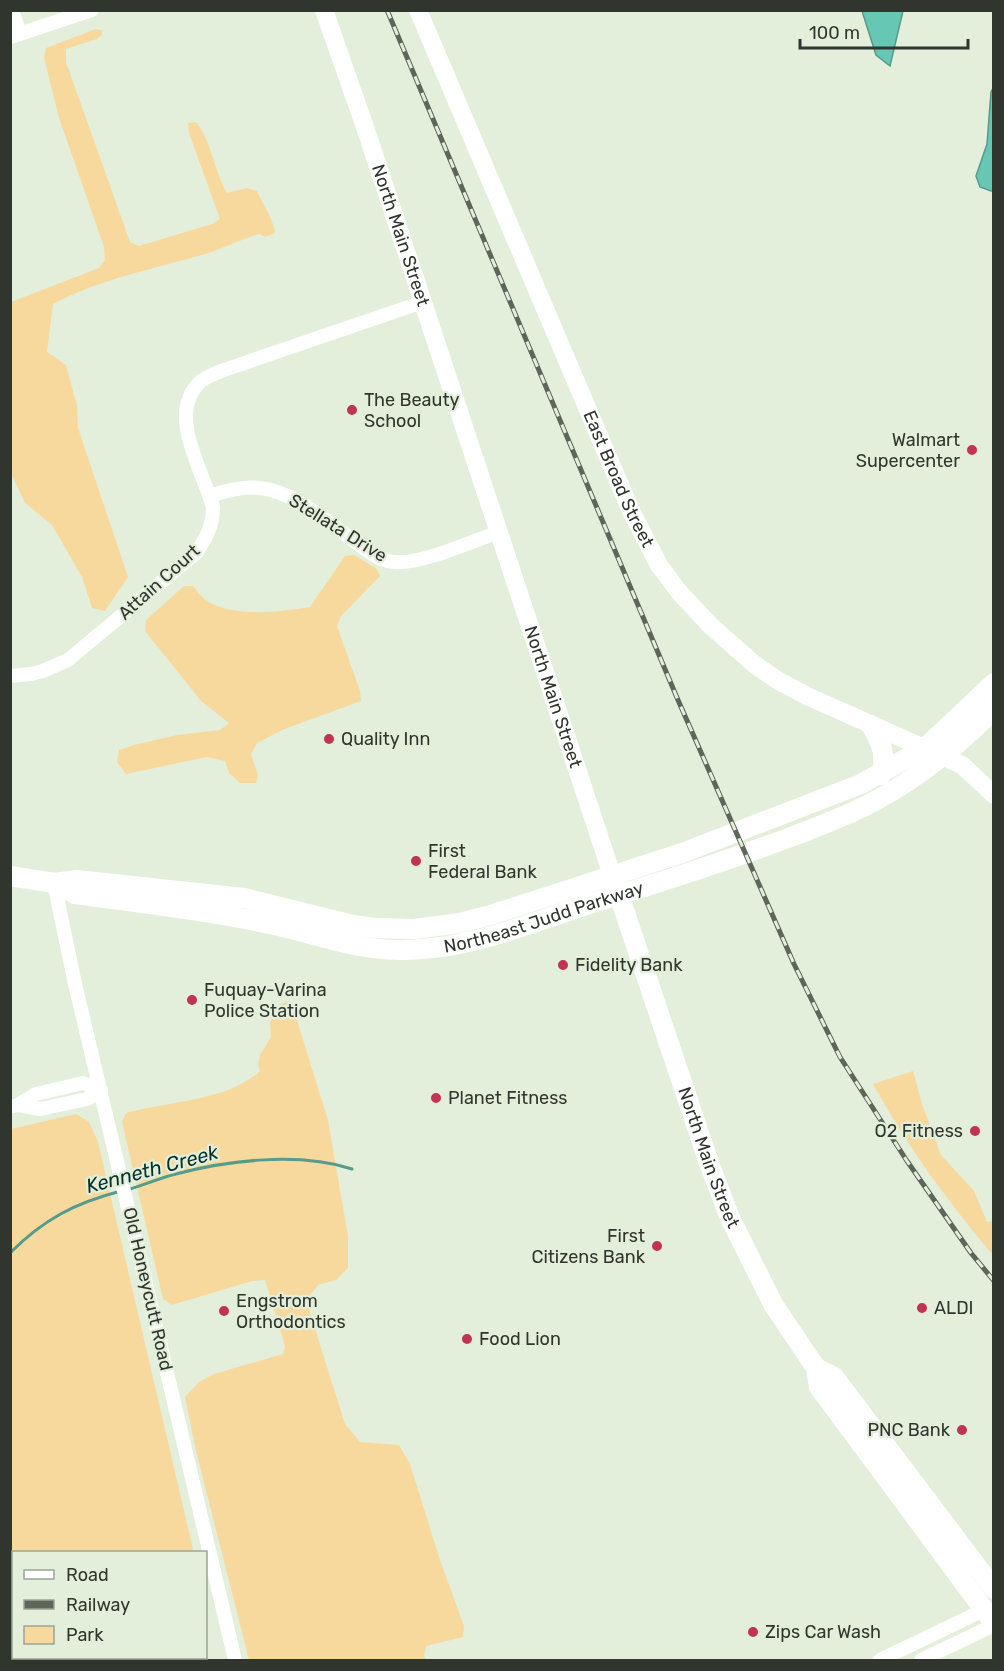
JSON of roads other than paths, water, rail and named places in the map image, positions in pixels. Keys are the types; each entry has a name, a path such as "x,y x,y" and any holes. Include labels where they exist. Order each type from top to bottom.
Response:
{"highway":[{"name":"Northeast Judd Parkway","path":"10,876 54,882 77,880 244,898 353,925 375,928 414,929 460,923 703,845 881,775 925,748 993,683"},
{"name":"Northeast Judd Parkway","path":"54,882 75,894 243,919 374,949 399,951 436,949 503,933 744,854 844,816 895,789 944,756 972,732 993,709"},
{"path":"871,725 884,751 884,766 881,775"},
{"name":"North Main Street","path":"612,875 709,1163 730,1218 773,1304 816,1368 819,1387 991,1616"},
{"path":"328,940 351,936 364,938 372,935 375,928"},
{"name":"North Main Street","path":"816,1368 834,1377 993,1589"}],"main road":[{"name":"North Main Street","path":"324,10 612,875"},
{"name":"East Broad Street","path":"418,10 631,511 659,565 693,608 754,664 777,680 966,767 993,795"}],"street":[{"path":"12,10 15,35 92,10"},
{"name":"Attain Court","path":"10,676 43,671 68,660 195,554 204,541 213,519 213,507 185,422 187,400 200,381 221,371 423,302"},
{"name":"Stellata Drive","path":"210,496 245,488 273,490 296,500 379,558 392,562 417,560 499,532"},
{"name":"Old Honeycutt Road","path":"54,882 235,1660"},
{"path":"14,1106 40,1109 87,1099 101,1090"},
{"path":"880,1660 991,1616"},
{"path":"921,1660 991,1616"}],"water":[{"path":"862,11 903,11 890,66 876,55"},
{"path":"993,88 994,190 991,191 980,187 976,176 987,144"}],"waterway":[{"name":"Kenneth Creek","path":"127,1190 176,1174 241,1162 287,1159 352,1169"},
{"name":"Kenneth Creek","path":"10,1253 35,1231 61,1214 89,1201 121,1191"}],"railway":[{"path":"387,10 678,700 794,964 840,1057 907,1161 971,1253 994,1281"}],"place":[{"name":"The Beauty School","path":"352,410"},
{"name":"Walmart Supercenter","path":"972,450"},
{"name":"Quality Inn","path":"329,739"},
{"name":"First Federal Bank","path":"416,861"},
{"name":"Fidelity Bank","path":"563,965"},
{"name":"Fuquay-Varina Police Station","path":"192,1000"},
{"name":"Planet Fitness","path":"436,1098"},
{"name":"O2 Fitness","path":"975,1131"},
{"name":"First Citizens Bank","path":"657,1246"},
{"name":"ALDI","path":"922,1308"},
{"name":"Engstrom Orthodontics","path":"224,1311"},
{"name":"Food Lion","path":"467,1339"},
{"name":"PNC Bank","path":"962,1430"},
{"name":"Zips Car Wash","path":"753,1632"}]}
